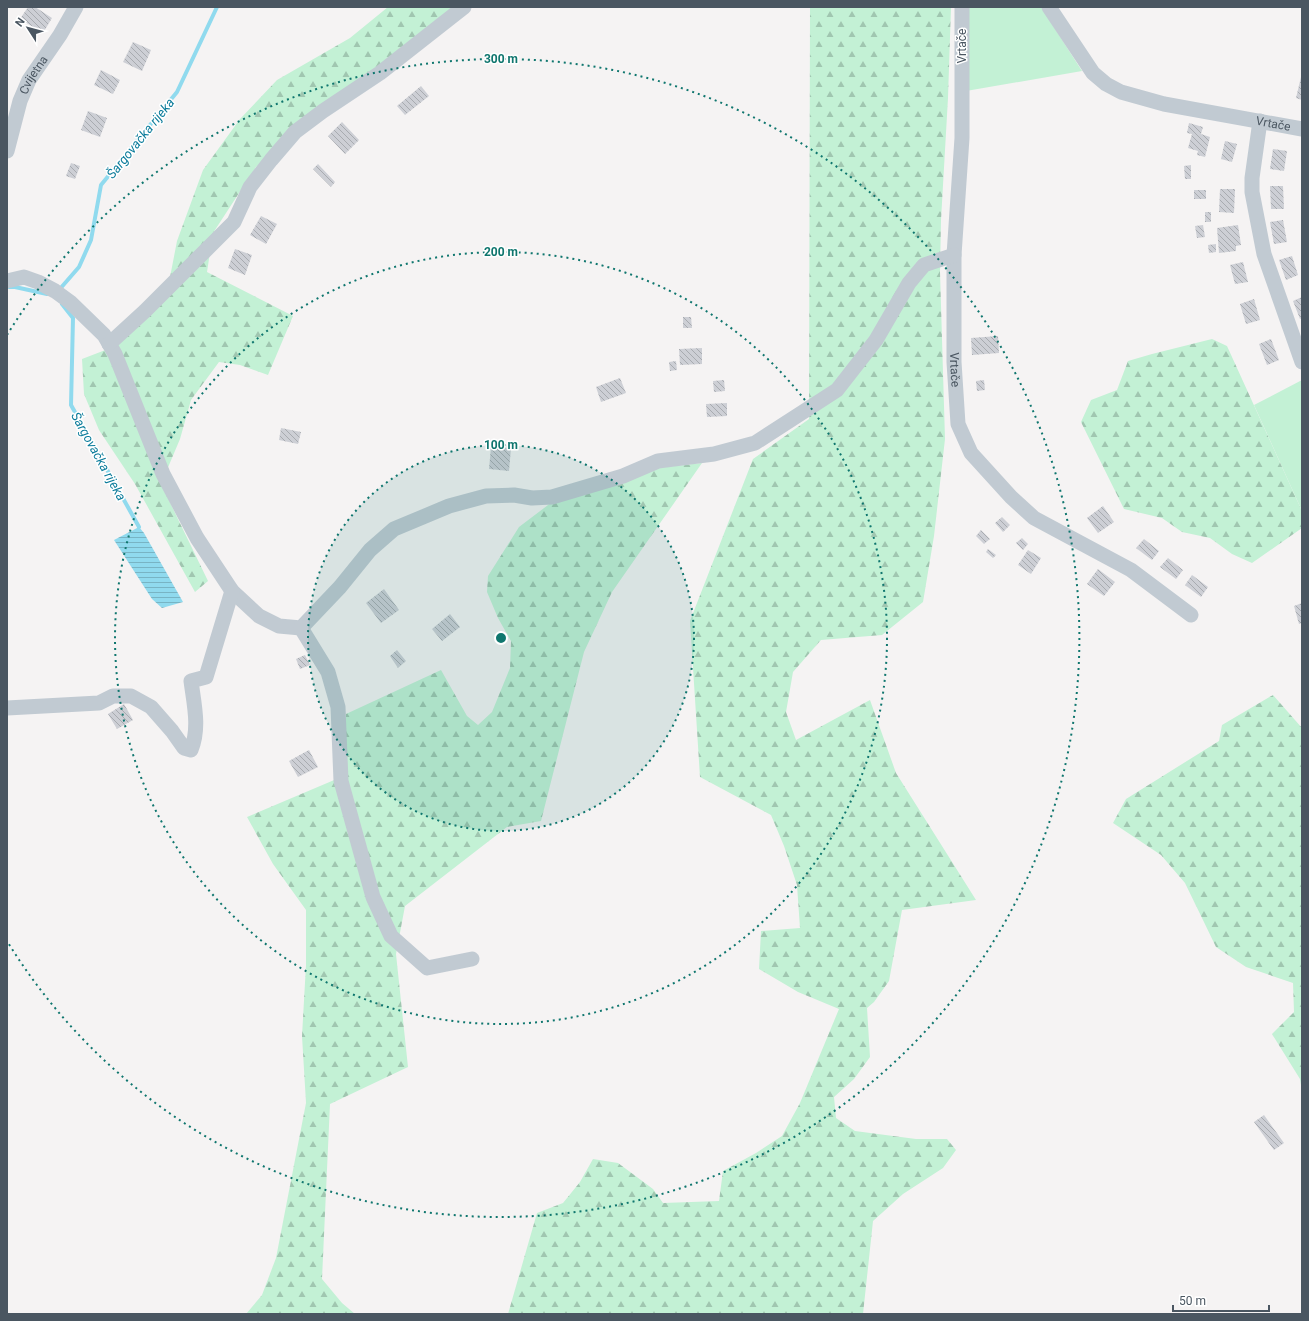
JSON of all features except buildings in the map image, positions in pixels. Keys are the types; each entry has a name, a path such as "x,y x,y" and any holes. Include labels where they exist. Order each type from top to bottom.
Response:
{"street":[{"name":"Cvijetna","path":"7,151 20,101 29,80 60,35 76,7"},
{"path":"109,344 145,311 234,222 250,188 295,132 323,111 380,73 464,7"},
{"name":"Vrtače","path":"962,7 962,138 954,255 954,362 958,424 971,453 1011,497 1034,518 1131,570 1191,615"},
{"name":"Vrtače","path":"1049,7 1093,74 1106,84 1121,92 1164,104 1302,129"},
{"path":"1260,121 1252,178 1252,192 1264,254 1302,362"},
{"path":"301,628 340,587 370,550 394,530 449,506 486,496 514,495 532,498 552,497 623,476 658,461 714,454 754,443 837,390 876,340 909,283 924,265 954,255"},
{"path":"7,281 24,276 38,282 70,302 104,335 116,354 163,474 197,538 232,591 259,616 279,626 301,628"},
{"path":"7,708 99,702 113,696 131,696 151,707 172,731 184,748 190,750 195,740 195,713 191,681 206,677 232,591"},
{"path":"301,628 328,672 338,707 341,781 373,897 391,936 427,968 472,959"}],"green space":[{"path":"388,7 456,7 256,167 213,233 207,272 293,316 268,375 240,365 219,362 191,400 180,439 161,484 208,581 195,592 135,484 99,430 84,394 82,359 108,349 166,298 177,241 203,170 240,119 277,80 350,38"},
{"path":"810,7 951,7 940,272 945,439 934,536 923,602 882,635 821,640 793,672 786,712 796,740 870,700 896,773 976,900 902,910 889,981 874,1002 867,1008 870,1057 854,1079 834,1097 836,1118 855,1131 916,1139 947,1139 956,1150 943,1168 903,1194 873,1221 863,1314 508,1314 537,1213 563,1203 580,1182 593,1159 618,1163 653,1189 663,1203 719,1201 723,1171 756,1153 782,1136 800,1103 839,1009 798,992 759,969 761,931 800,928 797,885 784,846 771,815 700,777 690,621 753,459 809,419"},
{"path":"967,7 1041,7 1082,71 966,91"},
{"path":"1212,339 1227,346 1302,511 1302,528 1252,563 1232,554 1210,538 1182,532 1162,518 1124,509 1081,422 1091,400 1117,390 1128,361"},
{"path":"1302,380 1302,511 1254,405"},
{"path":"702,463 612,592 584,652 541,821 507,827 405,906 396,954 408,1067 330,1104 322,1279 342,1303 355,1314 246,1314 262,1295 276,1258 306,1103 302,1036 306,965 306,910 273,864 247,817 346,775 346,714 441,670 467,716 478,725 492,712 510,668 511,641 498,618 487,592 488,576 519,527 552,502 656,468"},
{"path":"1273,695 1302,728 1302,1091 1300,1079 1272,1034 1294,1012 1293,983 1246,967 1216,947 1185,883 1161,855 1113,823 1126,799 1219,741 1222,725"}],"water":[{"path":"139,527 144,533 183,602 162,608 152,599 114,540"}],"waterway":[{"name":"Šargovačka rijeka","path":"59,290 79,267 91,240 101,185 177,92 217,7"},
{"path":"9,287 47,294"},
{"name":"Šargovačka rijeka","path":"62,304 73,318 71,405 139,527"}]}
